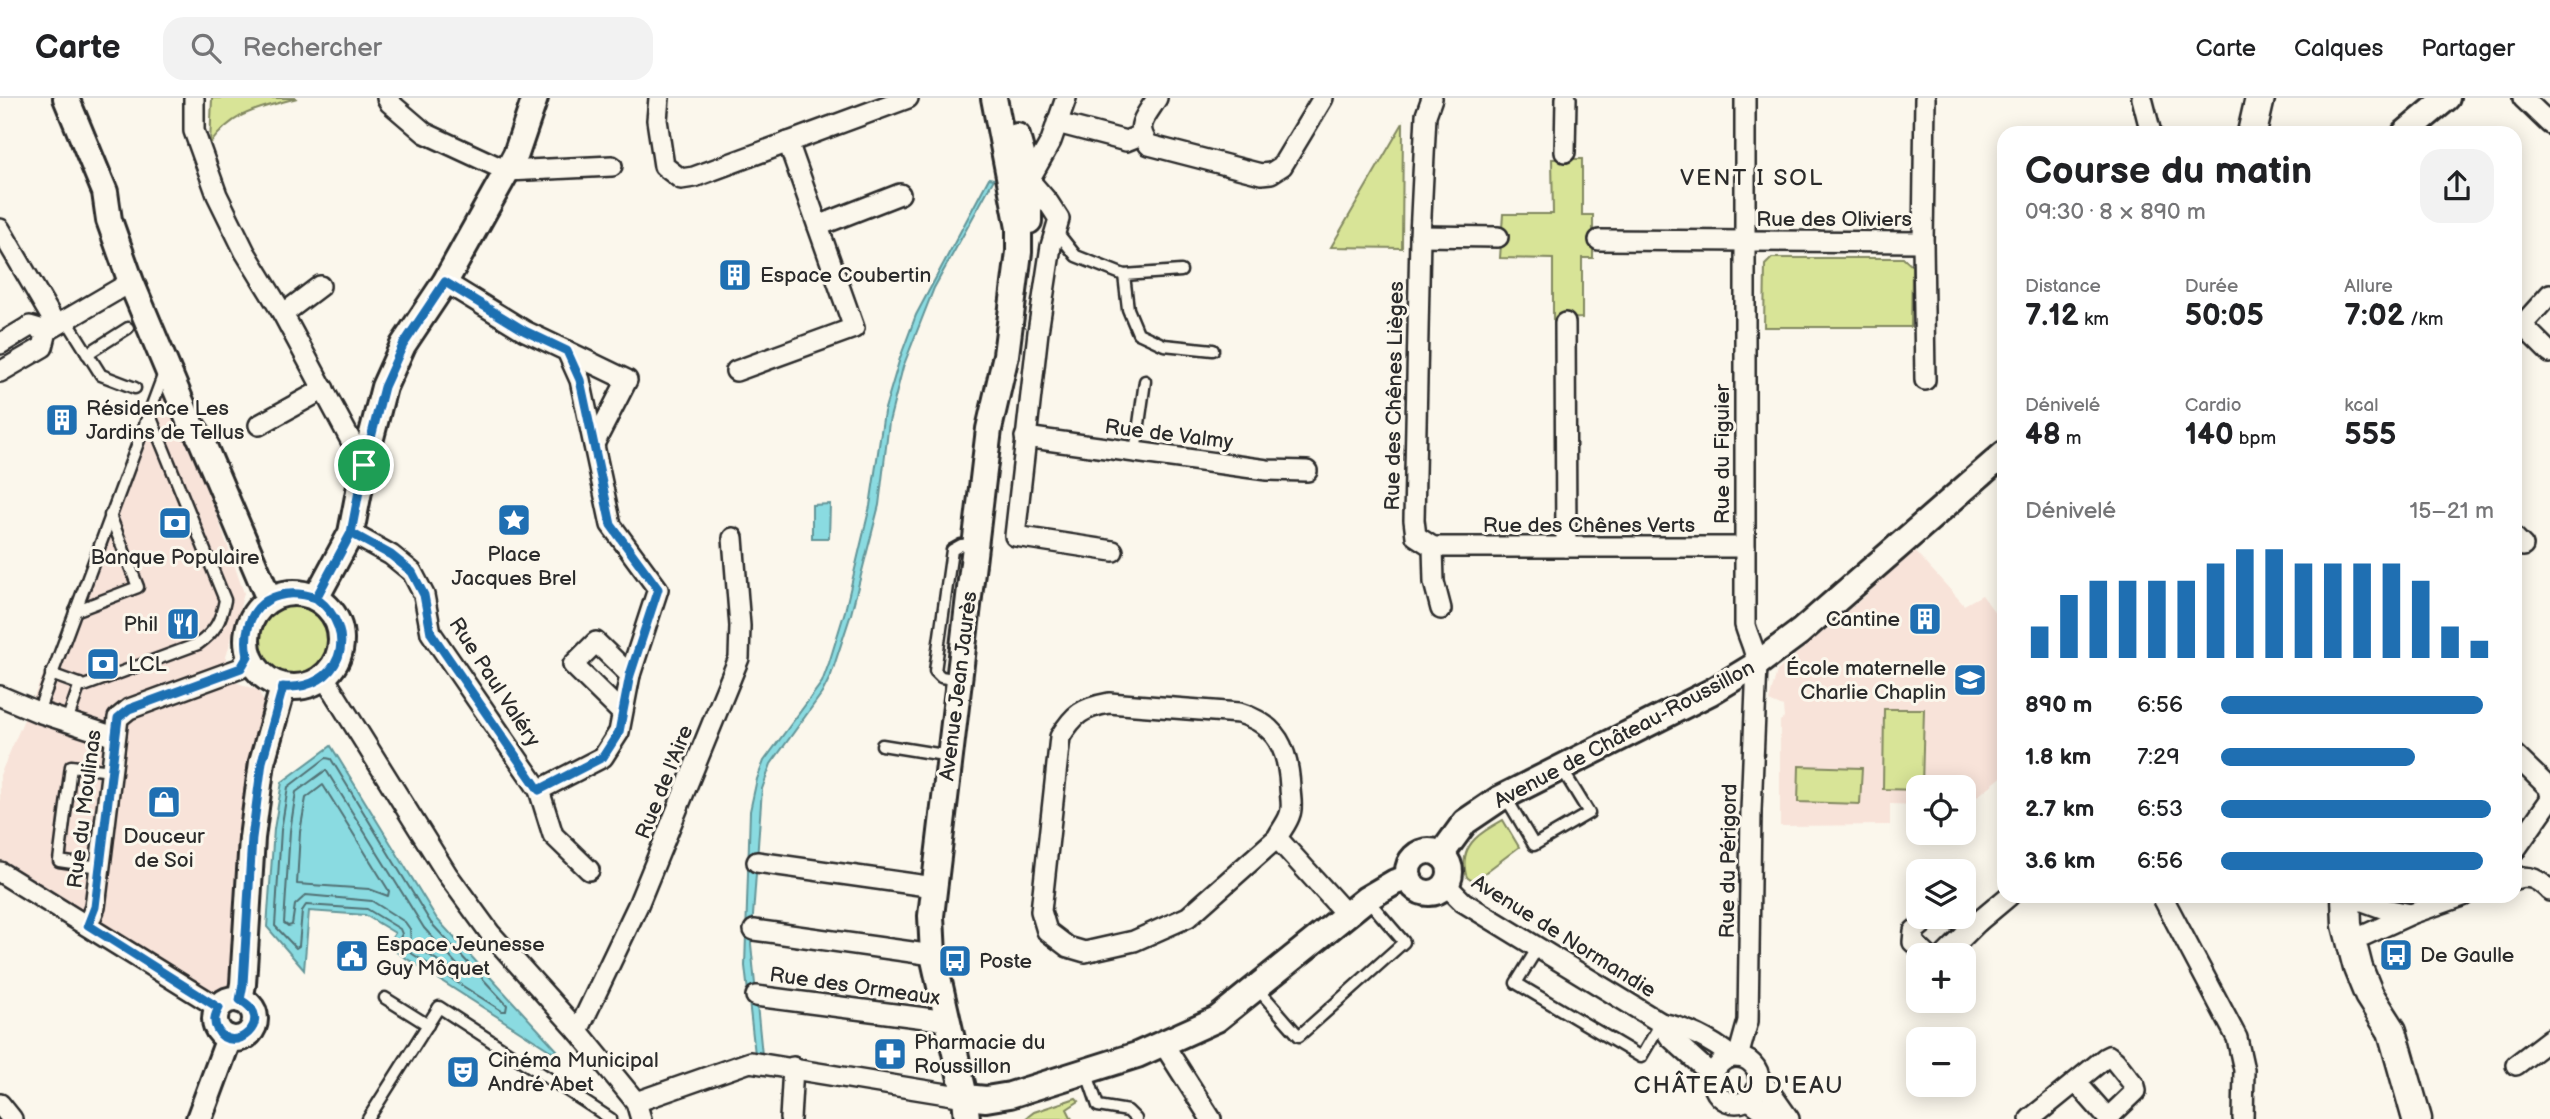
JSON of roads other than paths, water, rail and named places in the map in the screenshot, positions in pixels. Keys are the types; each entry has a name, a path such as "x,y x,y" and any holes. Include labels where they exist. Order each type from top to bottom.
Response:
{"main road":[{"path":"2254,126 2260,98"},
{"path":"2271,126 2277,98"},
{"path":"2357,903 2358,968 2370,995 2392,1031 2417,1119"},
{"path":"2356,930 2383,989 2407,1031 2432,1119"}],"street":[{"path":"66,98 105,192 117,208 199,421 200,437"},
{"path":"194,98 194,131 217,195 245,252 364,465"},
{"path":"387,98 425,133 507,171 612,166"},
{"path":"316,598 351,533 364,465 389,376 403,345 445,282 516,155 535,98"},
{"path":"659,98 657,120 664,166 681,179 694,177 908,98"},
{"path":"993,98 1020,182 1048,202 1059,219 1051,246 1038,332 1015,536 1113,551"},
{"path":"1007,98 1020,182"},
{"path":"1020,182 1051,141 1066,98"},
{"path":"1157,98 1141,126 1141,135 1149,145 1261,174 1271,173 1282,166 1324,98"},
{"name":"Rue des Chênes Lièges","path":"1432,98 1426,116 1420,236 1414,520 1416,536 1433,547"},
{"path":"1565,152 1566,98"},
{"name":"Rue du Figuier","path":"1745,98 1745,625 1755,649 1757,664"},
{"name":"Rue des Oliviers","path":"1925,98 1925,380"},
{"path":"2142,98 2149,126"},
{"path":"2413,126 2447,98"},
{"path":"2523,98 2550,124"},
{"path":"1057,123 1126,141 1141,135"},
{"path":"736,371 854,328 788,142"},
{"name":"Avenue Jean Jaurès","path":"966,1108 933,955 931,916 989,429 1006,355 1019,252 1020,182"},
{"path":"105,192 109,220 131,282 190,423 200,437 269,599"},
{"path":"818,226 900,194"},
{"path":"0,229 56,325"},
{"path":"1420,236 1498,237"},
{"path":"1599,240 1745,241"},
{"name":"Rue des Oliviers","path":"1745,241 1923,242"},
{"path":"0,344 30,326 56,325 131,282"},
{"path":"445,282 525,331 627,380 594,444"},
{"path":"282,314 320,286"},
{"path":"2522,325 2550,294"},
{"path":"1565,323 1566,547"},
{"path":"0,372 43,347 56,325"},
{"path":"2522,332 2550,352"},
{"path":"539,790 603,757 619,732 630,675 658,589 611,525 580,380 567,351"},
{"path":"259,425 324,390"},
{"name":"Rue de Valmy","path":"1025,437 1267,470 1307,471"},
{"name":"Avenue de Château-Roussillon","path":"1441,855 1465,822 1505,796 1711,692 1757,664 1800,632 1997,465"},
{"name":"Rue Paul Valéry","path":"351,533 391,555 412,572 424,595 431,633 539,790 553,835 589,870"},
{"name":"Rue de l'Aire","path":"578,1031 638,905 738,658 740,626 733,538"},
{"path":"1433,547 1434,582 1441,609"},
{"name":"Rue des Chênes Verts","path":"1433,547 1745,547"},
{"path":"284,593 301,593 316,598 329,608 337,622 342,642 339,655 324,677 304,686 283,687 262,676 248,656 247,632 253,615 269,599 284,593"},
{"path":"622,713 573,665 596,642 630,675"},
{"name":"Rue du Moulinas","path":"88,925 95,907 118,718 129,709 241,668 248,656"},
{"name":"Rue du Périgord","path":"1735,1057 1748,1021 1757,664"},
{"path":"324,677 447,874 490,933 578,1031 639,1110 757,1063 793,1068 966,1108 986,1099 1010,1095 1164,1045 1217,1019 1346,914 1395,882 1409,878"},
{"path":"229,1004 251,1008 255,1020 245,1036 239,1039 220,1034 215,1016 229,1004 243,984 252,838 262,762 283,687"},
{"path":"1,700 115,737"},
{"path":"1109,703 1239,713 1256,718 1275,734 1284,749 1288,770 1291,812 1277,838 1188,917 1134,941 1085,952 1068,947 1047,930 1041,911 1060,737 1073,716 1091,706 1109,703"},
{"path":"2522,762 2549,788 2549,802 2522,840"},
{"path":"1277,838 1346,914"},
{"path":"1429,851 1441,855 1450,872 1445,884 1435,892 1422,892 1409,878 1409,865 1416,855 1429,851"},
{"path":"757,862 934,887"},
{"name":"Rue du Moulinas","path":"0,872 229,1004"},
{"path":"2522,877 2535,878 2550,891"},
{"name":"Avenue de Normandie","path":"1445,884 1463,902 1661,1023 1677,1026 1751,1063 1789,1119"},
{"path":"1957,943 2001,903"},
{"path":"2166,903 2237,1038 2244,1070 2243,1119"},
{"path":"2370,903 2411,914"},
{"path":"2356,930 2443,903"},
{"path":"754,930 933,955"},
{"name":"Rue des Ormeaux","path":"756,996 948,1021"},
{"name":"Avenue de Normandie","path":"1661,1023 1670,1037 1713,1076 1720,1097"},
{"path":"199,1119 229,1038"},
{"path":"2516,1065 2550,1039"},
{"path":"1164,1045 1211,1119"},
{"path":"1713,1076 1720,1063 1735,1057"},
{"path":"790,1119 793,1068"},
{"path":"1720,1097 1758,1113 1758,1074"},
{"path":"2030,1119 2076,1082"},
{"path":"1720,1097 1728,1119"},
{"path":"0,1104 12,1119"}],"lane":[{"path":"1057,232 1076,256 1124,275 1181,271"},
{"path":"1124,275 1128,309 1138,333 1164,345 1213,350"},
{"path":"56,325 87,354 101,375 135,388"},
{"path":"87,354 128,328"},
{"path":"38,712 167,366"},
{"path":"1135,453 1145,381"},
{"path":"51,674 84,686 198,644 219,624 225,600 149,413"},
{"path":"75,611 138,587 110,515"},
{"path":"67,721 80,684"},
{"path":"882,745 950,756"},
{"path":"99,867 59,862 71,766 111,771"},
{"path":"1505,796 1534,845 1589,813 1561,768"},
{"path":"1257,988 1299,1036 1404,942 1367,899"},
{"path":"1537,949 1516,983 1641,1057 1661,1023"},
{"path":"385,998 428,1025"},
{"path":"368,1119 439,1007 611,1119"},
{"path":"1086,1071 1098,1107 1128,1111 1136,1119"}],"water":[{"path":"989,178 994,179 934,288 903,367 889,422 879,505 851,614 831,675 822,693 771,764 762,789 751,944 762,1055 755,1054 745,966 750,811 757,779 764,761 822,682 845,611 870,506 884,412 900,358 916,315"},
{"path":"830,504 829,538 812,538 812,505"},
{"path":"331,746 437,919 557,1050 554,1053 387,946 395,933 365,915 309,911 304,970 267,927 274,829 282,782"}],"place":[{"name":"Espace Coubertin","path":"735,275"},
{"name":"Résidence Les Jardins de Tellus","path":"62,420"},
{"name":"Place Jacques Brel","path":"514,520"},
{"name":"Banque Populaire","path":"175,523"},
{"name":"Cantine","path":"1925,619"},
{"name":"Phil","path":"183,624"},
{"name":"LCL","path":"103,664"},
{"name":"École maternelle Charlie Chaplin","path":"1970,680"},
{"name":"Douceur de Soi","path":"164,802"},
{"name":"De Gaulle","path":"2396,955"},
{"name":"Espace Jeunesse Guy Môquet","path":"352,956"},
{"name":"Poste","path":"955,961"},
{"name":"Pharmacie du Roussillon","path":"890,1054"},
{"name":"Cinéma Municipal André Abet","path":"463,1072"}],"district":[{"name":"VENT I SOL","path":"1752,177"},
{"name":"CHÂTEAU D'EAU","path":"1739,1085"}]}
